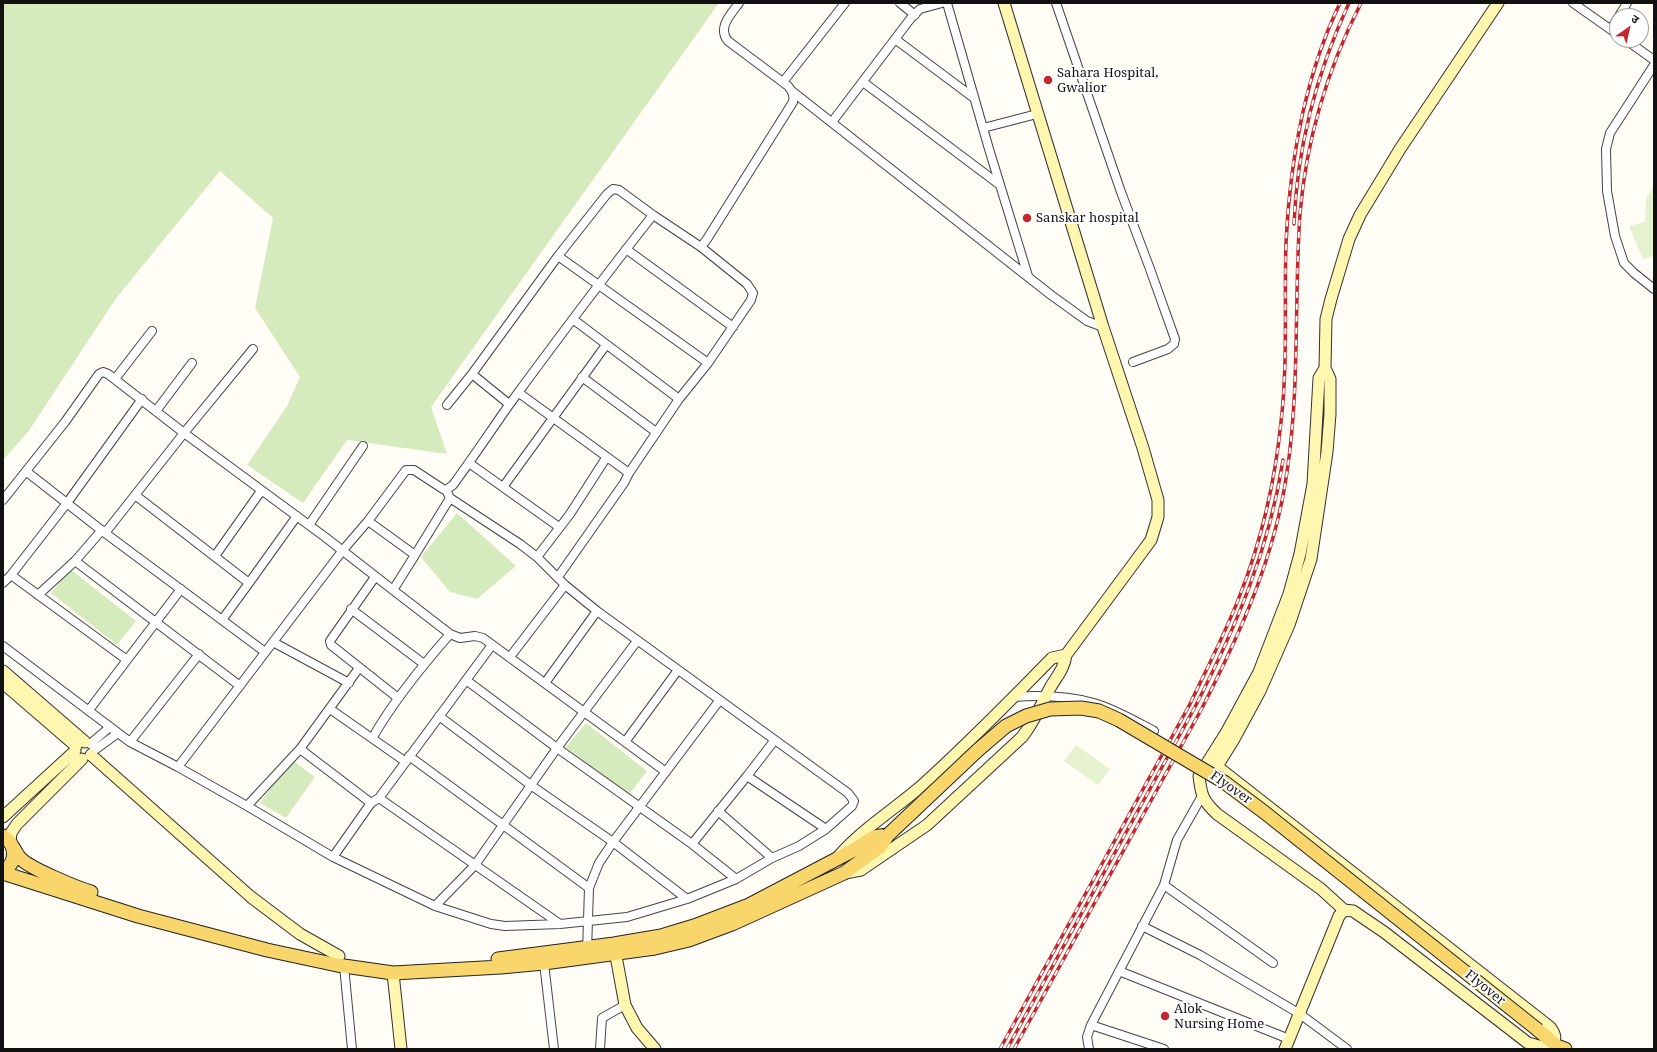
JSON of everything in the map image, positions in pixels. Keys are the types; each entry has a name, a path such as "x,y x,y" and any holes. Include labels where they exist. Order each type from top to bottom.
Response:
{"main road":[{"path":"844,873 861,870 927,826 1022,737 1029,729 1064,666 1066,655 1151,540 1158,517 1158,500 1143,448 1103,327 1004,3"},
{"path":"1213,763 1550,1027 1555,1033 1558,1047 1527,1046 1384,932 1353,911 1344,910 1321,889 1217,814 1208,806 1201,791 1208,780 1213,763 1234,739 1260,691 1289,625 1311,559 1327,452 1330,414 1330,379 1325,368 1326,319 1349,238 1360,215 1400,149 1498,3"},
{"path":"835,860 852,841 905,800 935,774 1052,658 1066,655"},
{"path":"3,671 84,750"},
{"path":"3,683 84,750 251,897 300,934 341,961"},
{"name":"Flyover","path":"614,949 655,948 689,940 732,924 844,873 854,857 874,837 888,835 978,750 1006,726 1026,716 1050,709 1081,708 1099,711 1119,720 1224,782 1264,812 1558,1047"},
{"path":"3,817 84,750"},
{"path":"3,872 12,862 14,855 8,842 11,833 17,824 84,750"},
{"path":"8,842 20,858 35,868 81,889 140,907 341,961 393,973 544,963 587,952"},
{"name":"Flyover","path":"614,949 694,926 749,905 835,860 854,857"},
{"path":"3,872 138,916 267,950 341,961 392,964 500,959 614,949 625,1005 638,1028 655,1049"},
{"path":"1287,1044 1340,916 1344,910"},
{"path":"393,973 401,1049"}],"street":[{"path":"739,3 725,24 723,32 728,41 783,82 793,92 1087,321 1103,327"},
{"path":"783,82 845,3"},
{"path":"900,3 915,15"},
{"path":"832,122 895,39 920,9 942,3"},
{"path":"947,3 1028,276"},
{"path":"1056,3 1121,192 1175,339 1174,344 1168,349 1133,362"},
{"path":"1573,3 1609,28"},
{"path":"895,39 974,98"},
{"path":"1637,48 1654,60"},
{"path":"1654,66 1610,133 1606,150 1607,191 1615,236 1624,263 1654,289"},
{"path":"863,82 1000,185"},
{"path":"701,247 793,102 793,92"},
{"path":"983,128 1037,114"},
{"path":"447,406 558,256 607,194 613,190 619,190 701,247 747,284 753,293 751,300 733,327 708,363 679,399 629,473 624,483 558,577"},
{"path":"446,490 453,485 510,404 574,320 598,285 653,215"},
{"path":"626,249 733,327"},
{"path":"558,256 708,363"},
{"path":"574,320 679,399"},
{"path":"115,379 152,331"},
{"path":"503,487 606,345"},
{"path":"38,595 76,561 104,531 253,349"},
{"path":"156,411 192,364"},
{"path":"3,500 26,472 99,374 103,372 108,374 261,491 343,550 374,577 450,634 460,638 475,636 483,638 666,772"},
{"path":"472,374 510,404"},
{"path":"582,377 656,432"},
{"path":"519,393 606,458 629,473"},
{"path":"3,583 11,575 67,503 142,399"},
{"path":"309,525 363,446"},
{"path":"537,557 606,458"},
{"path":"469,463 559,527"},
{"path":"3,646 130,742 178,767 334,857 435,906 498,925 560,924 627,917 687,899 736,879 772,858 799,846 826,829 852,806 854,801 852,797 597,611 565,585 537,557 520,544 450,498 446,490 410,469 403,474 368,521 343,550 178,767"},
{"path":"26,472 265,652"},
{"path":"215,556 261,491"},
{"path":"135,495 249,582"},
{"path":"393,590 450,498"},
{"path":"222,620 297,516"},
{"path":"368,521 415,555"},
{"path":"76,561 240,686"},
{"path":"11,575 127,660"},
{"path":"374,577 330,641 331,645 398,698"},
{"path":"510,657 565,585"},
{"path":"89,710 181,589"},
{"path":"351,609 424,664"},
{"path":"545,684 597,611"},
{"path":"373,737 398,698 424,664 450,634"},
{"path":"435,906 475,866 557,748 637,641"},
{"path":"274,642 349,683"},
{"path":"334,857 371,803 379,798 492,645"},
{"path":"130,742 199,654"},
{"path":"247,806 300,749 359,668"},
{"path":"625,742 678,670"},
{"path":"466,680 557,748 692,844 736,879"},
{"path":"1014,697 1061,697 1095,703 1121,714 1154,731"},
{"path":"587,952 589,888 599,862 719,701"},
{"path":"330,709 408,759 503,825 589,888"},
{"path":"440,716 532,786 613,842 687,899"},
{"path":"84,750 110,728"},
{"path":"84,750 118,733"},
{"path":"692,844 774,741"},
{"path":"300,749 371,803"},
{"path":"747,776 826,829"},
{"path":"1089,1049 1087,1037 1091,1025 1164,885 1177,840 1201,791"},
{"path":"379,798 560,924"},
{"path":"718,811 772,858"},
{"path":"1164,885 1273,963"},
{"path":"1142,926 1200,955 1300,1014 1347,1049"},
{"path":"341,961 352,1049"},
{"path":"544,963 554,1049"},
{"path":"1119,971 1287,1044"},
{"path":"600,1049 602,1018 625,1005"},
{"path":"1091,1025 1144,1046 1164,1049"}],"green space":[{"path":"3,3 719,3 431,407 447,454 347,440 303,503 247,465 287,406 300,377 255,308 273,218 220,171 117,297 28,432 3,460"},
{"path":"1654,186 1654,257 1643,259 1629,226 1645,222 1646,198"},
{"path":"457,513 516,566 477,599 450,592 421,557"},
{"path":"70,569 136,621 117,645 51,593"},
{"path":"586,723 647,771 628,796 566,747"},
{"path":"1076,745 1110,769 1098,785 1064,761"},
{"path":"291,759 315,777 286,818 260,803"}],"railway":[{"path":"1000,1049 1190,704 1229,623 1255,553 1271,488 1281,422 1285,355 1286,243 1295,150 1308,90 1317,60 1340,3"},
{"path":"1294,224 1299,167 1304,139 1318,83 1327,56 1349,3"},
{"path":"1014,1049 1201,710 1242,624 1265,565 1281,504 1291,440 1294,408 1298,246 1300,214 1307,159 1320,106 1329,79 1338,53 1361,3"},
{"path":"1007,1049 1195,707 1210,677 1237,617 1260,557 1277,493 1283,460"}],"place":[{"name":"Sahara Hospital, Gwalior","path":"1048,80"},
{"name":"Sanskar hospital","path":"1027,218"},
{"name":"Alok Nursing Home","path":"1165,1016"}]}
